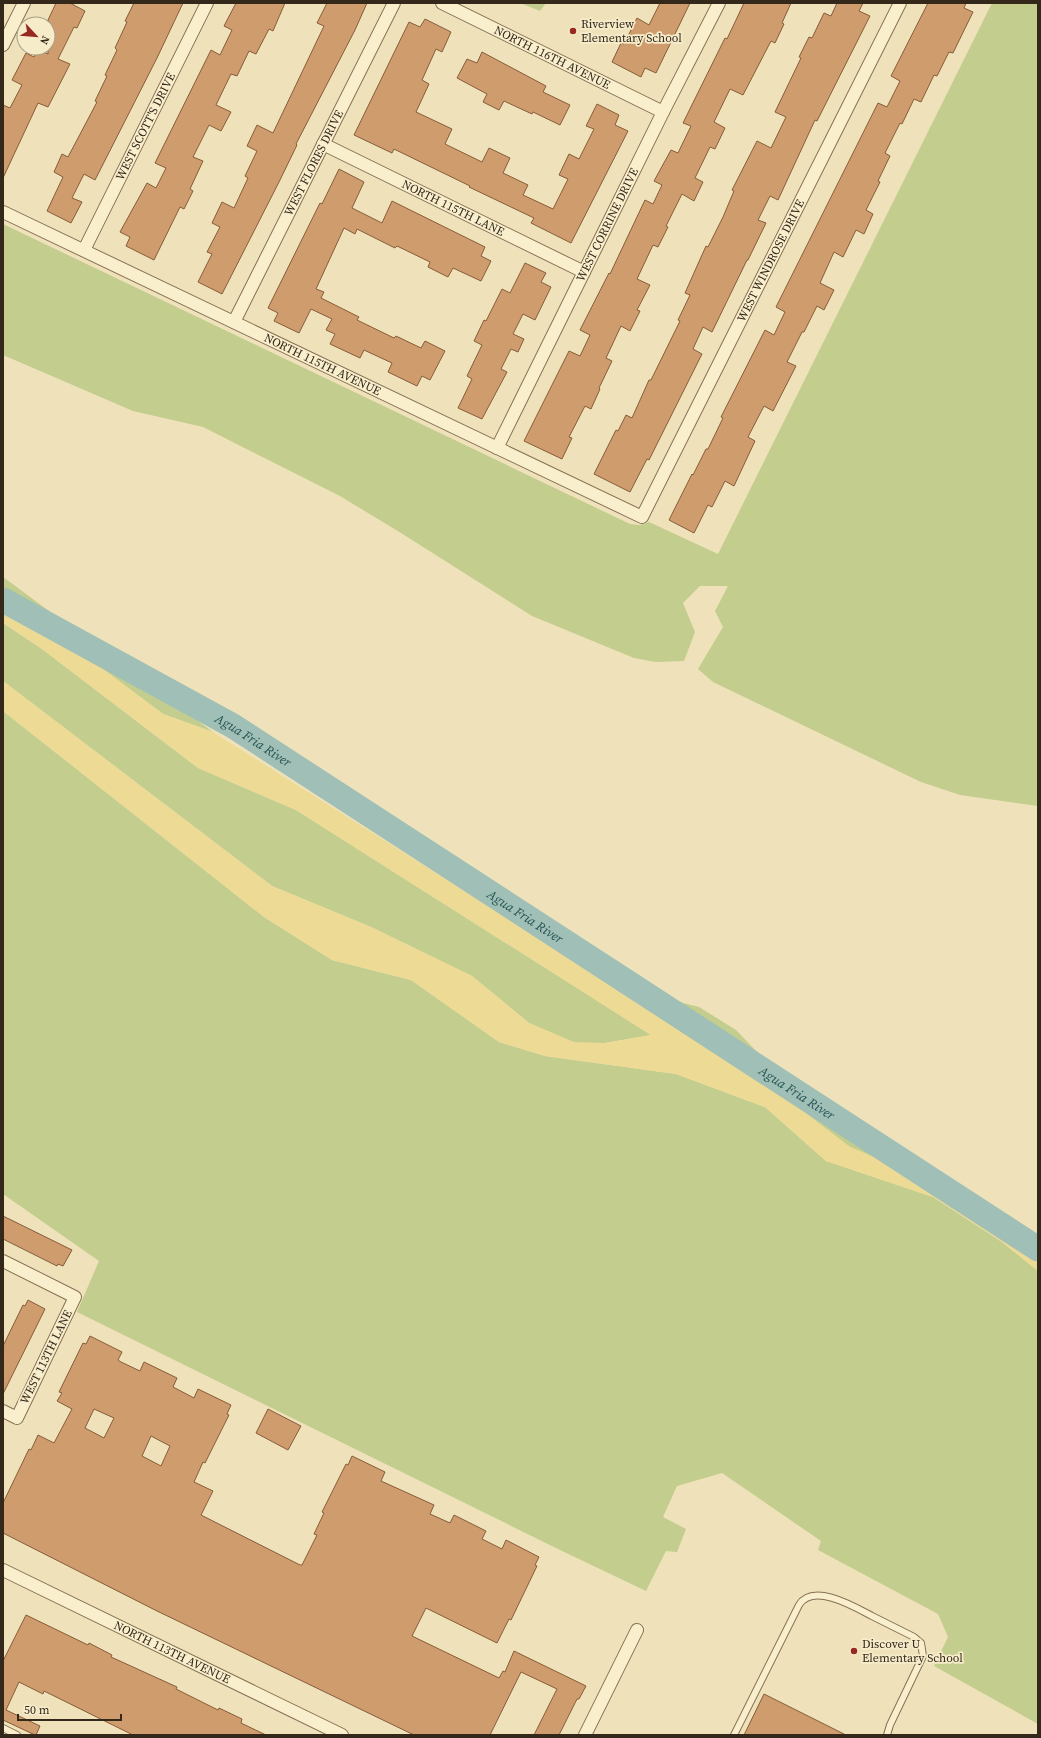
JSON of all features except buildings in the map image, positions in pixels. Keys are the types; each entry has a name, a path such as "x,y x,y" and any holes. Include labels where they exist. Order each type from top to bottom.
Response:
{"street":[{"path":"3,45 24,3"},
{"name":"WEST SCOTT'S DRIVE","path":"84,250 207,3"},
{"name":"WEST FLORES DRIVE","path":"234,322 394,3"},
{"name":"NORTH 116TH AVENUE","path":"442,3 663,112"},
{"name":"WEST CORRINE DRIVE","path":"496,448 663,112 719,3"},
{"name":"WEST WINDROSE DRIVE","path":"642,517 900,3"},
{"name":"NORTH 115TH LANE","path":"323,144 584,272"},
{"name":"NORTH 115TH AVENUE","path":"3,212 642,517"},
{"name":"WEST 113TH LANE","path":"3,1261 75,1297 17,1418 3,1411"},
{"name":"NORTH 113TH AVENUE","path":"3,1570 342,1735"},
{"path":"587,1734 637,1630"}],"lane":[{"path":"734,1735 799,1605 806,1597 815,1595 836,1598 914,1637 921,1643 922,1656 886,1735"},
{"path":"3,1728 16,1735"}],"green space":[{"path":"520,3 546,3 540,11"},
{"path":"992,3 1038,3 1038,806 960,795 921,782 713,682 698,669 723,627 715,611 728,586 700,586 683,603 695,632 684,661 656,662 634,658 532,616 340,496 203,427 133,411 3,355 3,224 630,524 640,525 649,522 718,554"},
{"path":"3,577 213,732 163,714 3,594"},
{"path":"3,623 42,649 198,768 296,810 651,1035 605,1043 574,1043 529,1023 472,976 371,927 272,886 3,681"},
{"path":"3,711 264,917 332,960 411,980 499,1042 545,1056 676,1074 765,1107 826,1161 933,1197 1002,1242 1038,1271 1038,1724 934,1666 948,1637 938,1614 818,1550 821,1541 722,1473 677,1486 663,1517 686,1529 677,1552 666,1551 646,1591 77,1312 99,1261 3,1194"},
{"path":"474,897 576,948 659,997 699,1007 736,1030 778,1074 825,1103 868,1143 934,1183 850,1147 762,1080"},
{"path":"1016,1245 1038,1250 1038,1261"}],"sand":[{"path":"3,594 163,714 213,732 762,1080 850,1147 934,1183 1038,1261 1038,1271 1002,1242 933,1197 826,1161 765,1107 676,1074 545,1056 499,1042 411,980 332,960 264,917 3,711 3,681 272,886 371,927 472,976 529,1023 574,1042 605,1043 651,1035 296,810 198,768 42,649 3,623"}],"waterway":[{"name":"Agua Fria River","path":"3,600 233,726 1038,1249"}],"place":[{"name":"Riverview Elementary School","path":"573,31"},
{"name":"Discover U Elementary School","path":"854,1651"}]}
